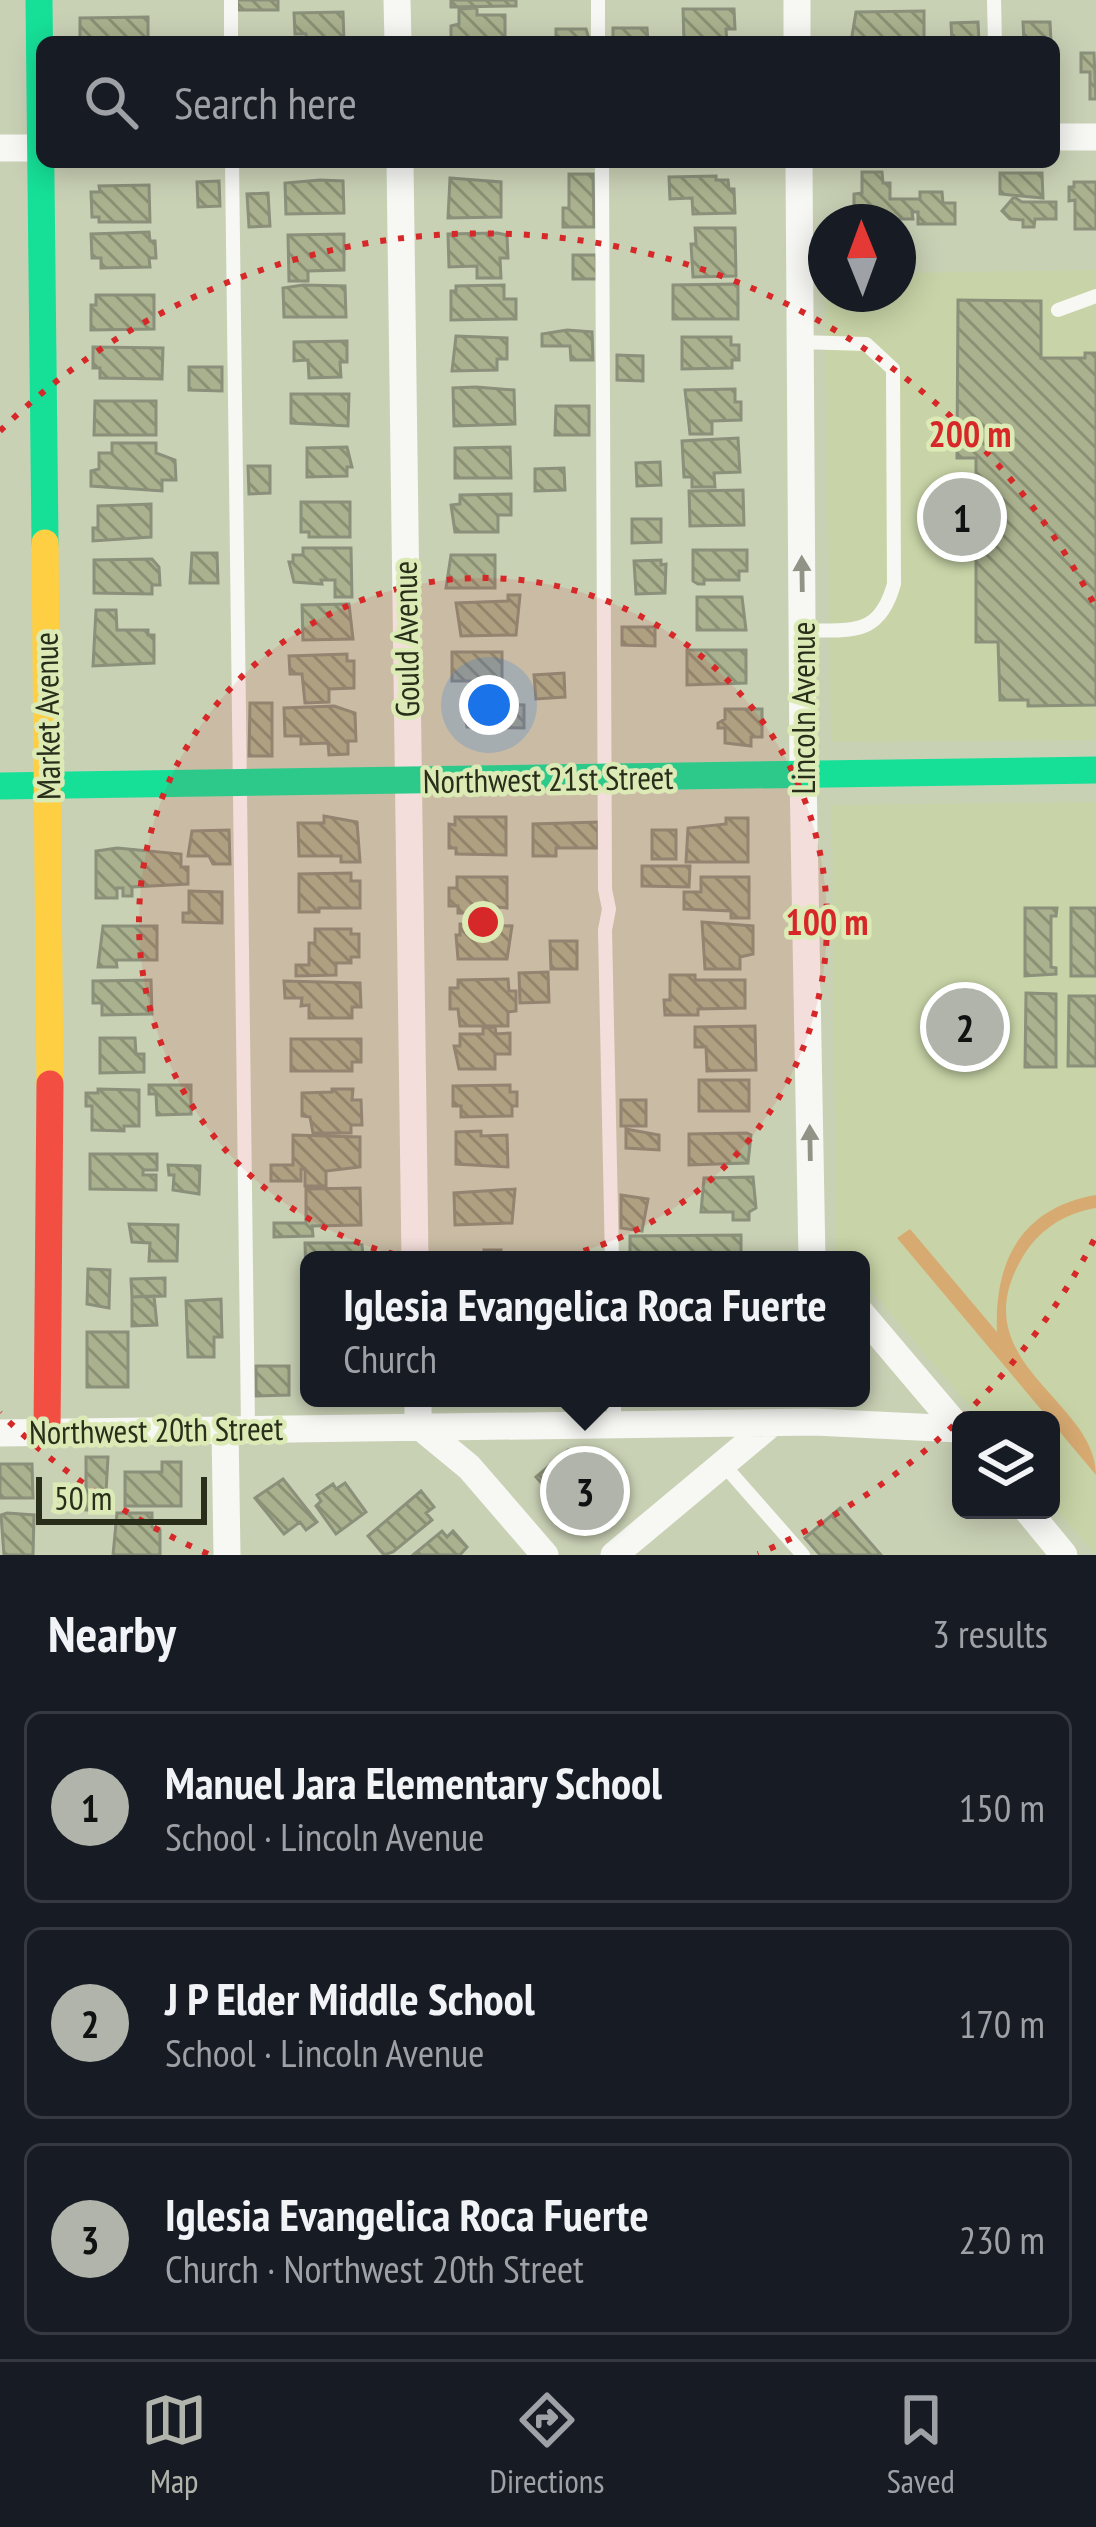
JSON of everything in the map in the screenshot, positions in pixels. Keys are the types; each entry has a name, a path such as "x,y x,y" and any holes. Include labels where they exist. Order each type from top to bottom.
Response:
{"street":[{"name":"Market Avenue","path":"39,0 39,36"},
{"path":"398,0 398,36"},
{"path":"797,0 797,36"},
{"path":"1060,137 1096,137"},
{"path":"0,148 36,148"},
{"name":"Market Avenue","path":"41,168 48,785 47,1432"},
{"name":"Gould Avenue","path":"400,168 416,1251"},
{"name":"Lincoln Avenue","path":"799,168 803,775 814,1251"},
{"name":"Northwest 21st Street","path":"0,786 1096,770"},
{"path":"870,1323 952,1420"},
{"name":"Northwest 20th Street","path":"0,1432 236,1428 418,1411 614,1411 772,1423 815,1410 952,1429"},
{"path":"418,1411 544,1555"},
{"path":"614,1555 772,1423"},
{"path":"227,1555 236,1428"},
{"path":"1034,1519 1064,1555"}],"lane":[{"path":"231,0 231,36"},
{"path":"598,0 598,36"},
{"path":"994,0 995,36"},
{"path":"232,168 239,784 236,1428"},
{"path":"602,168 605,889 609,909 605,930 612,1251"},
{"path":"1058,310 1096,296"},
{"path":"800,342 866,344 893,369 894,584 887,610 869,627 803,632"},
{"path":"723,1464 803,1555"}],"shaded area":[{"path":"1096,270 1096,740 831,742 825,312 916,312 916,273"},
{"path":"1096,802 1096,1555 1060,1514 1060,1411 973,1411 870,1289 870,1251 836,1249 832,805"},
{"path":"1096,1195 1096,1208 1062,1219 1043,1232 1021,1260 1007,1296 1008,1326 1019,1354 1076,1424 1090,1448 1096,1475 1060,1432 1060,1411 1042,1411 897,1238 910,1229 997,1332 1001,1283 1017,1242 1048,1212"}],"building":[{"path":"237,0 278,0 278,10 238,10"},
{"path":"451,0 516,0 516,6 451,7"},
{"path":"477,8 477,15 505,15 505,36 451,36 451,26 459,24 459,9"},
{"path":"683,9 734,9 735,29 726,29 727,36 684,36"},
{"path":"924,11 924,36 852,36 856,12"},
{"path":"343,12 344,36 295,34 294,13"},
{"path":"148,17 148,36 80,36 80,18"},
{"path":"978,22 979,36 952,36 951,23"},
{"path":"1023,22 1050,22 1051,36 1024,36"},
{"path":"613,28 647,28 648,36 613,36"},
{"path":"556,29 586,29 588,36 556,36"},
{"path":"1081,53 1094,53 1096,99 1090,99 1090,72 1081,72"},
{"path":"862,172 882,172 883,183 890,183 890,199 920,199 920,192 942,192 943,203 955,203 955,224 918,224 916,204 854,204 854,194 862,193"},
{"path":"1000,173 1042,173 1043,198 1000,194"},
{"path":"569,174 593,174 594,227 563,227 563,208 569,208"},
{"path":"716,176 716,180 728,180 729,189 734,189 735,213 693,214 692,198 670,199 669,177"},
{"path":"450,178 501,182 501,217 448,218"},
{"path":"219,181 220,206 198,207 197,182"},
{"path":"343,181 344,213 286,214 285,183"},
{"path":"1074,182 1096,182 1096,229 1075,229 1075,200 1069,201"},
{"path":"149,185 150,222 99,222 99,217 92,217 91,192 100,192 99,186"},
{"path":"268,193 270,226 249,227 247,194"},
{"path":"1014,197 1022,202 1056,202 1056,219 1035,219 1034,227 1023,227 1023,220 1010,219 1002,211"},
{"path":"695,228 735,228 736,276 693,277"},
{"path":"149,232 156,258 149,258 150,267 101,268 101,258 92,258 91,234"},
{"path":"344,234 344,270 308,271 308,281 289,281 288,235"},
{"path":"448,234 507,235 508,258 500,258 501,278 477,278 477,266 449,267"},
{"path":"573,255 596,255 597,279 573,279"},
{"path":"738,284 738,319 673,319 673,285"},
{"path":"504,285 504,299 516,299 516,319 451,320 451,291 456,286"},
{"path":"345,286 346,317 284,317 283,288"},
{"path":"96,295 154,295 154,329 91,330"},
{"path":"958,300 1041,301 1041,358 1085,358 1085,353 1096,353 1096,705 1028,706 1028,700 1000,700 998,642 976,642 976,458 957,458"},
{"path":"592,332 593,360 571,360 570,346 542,346 542,334"},
{"path":"456,336 507,338 507,359 497,359 497,370 452,371"},
{"path":"682,337 731,337 731,345 739,345 739,360 732,360 732,368 682,369"},
{"path":"347,341 341,377 309,378 308,360 294,361 294,342"},
{"path":"93,347 163,348 162,379 100,378 100,368 93,368"},
{"path":"617,355 643,356 643,381 617,380"},
{"path":"189,367 222,367 222,391 189,390"},
{"path":"453,388 514,390 515,424 454,426"},
{"path":"735,389 741,420 712,421 712,434 690,434 685,390"},
{"path":"291,394 349,394 348,426 291,423"},
{"path":"95,401 156,401 156,435 94,435"},
{"path":"556,406 589,406 589,435 555,435"},
{"path":"738,438 740,472 714,473 715,487 692,487 692,477 684,477 682,441"},
{"path":"112,443 156,443 156,453 175,460 176,480 162,480 162,491 91,486 91,471 99,469 99,453 112,453"},
{"path":"347,447 352,467 347,467 347,476 307,477 307,448"},
{"path":"510,447 511,478 455,478 455,448"},
{"path":"660,462 661,485 637,486 636,463"},
{"path":"248,466 270,466 270,493 249,494"},
{"path":"564,468 565,490 535,491 535,469"},
{"path":"743,490 744,525 690,526 689,491"},
{"path":"511,494 511,515 498,515 498,532 455,532 451,505 460,504 460,495"},
{"path":"301,502 350,502 350,537 309,537 309,532 301,532"},
{"path":"151,504 151,537 93,541 98,506"},
{"path":"632,519 661,519 661,542 632,543"},
{"path":"303,548 351,548 352,597 335,597 335,580 294,582 289,562 293,555 303,555"},
{"path":"693,550 747,550 747,571 739,571 739,580 698,584 693,581"},
{"path":"192,553 217,553 218,583 190,583"},
{"path":"451,555 495,555 495,588 446,588"},
{"path":"152,559 159,567 160,585 152,585 152,594 94,593 94,560"},
{"path":"661,560 661,565 666,564 665,593 636,594 634,561"},
{"path":"508,595 520,595 516,635 461,636 456,603 508,601"},
{"path":"697,597 742,597 746,630 697,630"},
{"path":"349,604 353,639 303,640 302,605"},
{"path":"96,610 116,610 117,630 148,630 148,635 154,635 154,663 93,666"},
{"path":"622,627 655,627 655,646 622,645"},
{"path":"687,650 746,650 746,683 687,685"},
{"path":"452,652 502,652 502,681 452,681"},
{"path":"347,654 347,661 354,661 354,688 329,689 329,702 305,703 302,674 290,674 289,656"},
{"path":"564,673 565,697 536,699 534,675"},
{"path":"250,703 272,703 272,756 249,756"},
{"path":"462,703 524,705 524,728 467,727"},
{"path":"334,706 355,713 356,741 348,741 348,754 329,755 328,743 301,744 301,736 285,736 284,708"},
{"path":"725,709 762,709 762,737 751,737 751,746 725,743 725,728 718,728 718,723 725,719"},
{"path":"324,816 357,822 360,862 341,862 341,856 299,856 298,823 324,823"},
{"path":"455,817 506,817 506,855 456,854 456,848 449,848 449,824 455,825"},
{"path":"726,818 748,818 748,862 686,862 688,828 726,824"},
{"path":"598,822 598,848 556,848 556,856 533,856 533,824"},
{"path":"229,830 230,864 213,864 209,856 188,856 192,831"},
{"path":"652,830 676,830 676,859 652,859"},
{"path":"117,848 181,854 181,867 188,867 188,884 132,887 132,896 123,896 123,888 117,888 117,898 96,898 96,851"},
{"path":"642,866 690,866 689,887 642,886"},
{"path":"351,873 351,881 360,881 360,908 299,912 299,874"},
{"path":"457,877 507,877 507,908 498,907 499,914 458,913 458,906 449,906 449,888 457,888"},
{"path":"701,877 749,877 749,918 731,918 731,911 684,909 684,892 701,892"},
{"path":"189,891 222,892 222,923 183,922 183,913 189,913"},
{"path":"1025,908 1057,908 1056,916 1051,916 1051,967 1056,974 1025,976"},
{"path":"1071,908 1096,908 1096,976 1071,976"},
{"path":"702,922 753,926 753,954 740,957 740,969 705,969"},
{"path":"460,924 512,926 507,959 458,959"},
{"path":"103,926 157,926 157,960 116,960 117,967 98,967"},
{"path":"315,929 351,929 351,934 359,934 359,957 351,957 351,963 336,963 336,975 296,976 296,965 309,965 309,943 315,943"},
{"path":"550,941 577,941 577,969 551,969"},
{"path":"548,972 549,1002 520,1003 519,973"},
{"path":"670,975 745,980 745,1008 665,1015"},
{"path":"508,979 509,991 516,991 516,1011 508,1012 508,1026 460,1026 458,1009 450,1009 450,988 458,988 458,980"},
{"path":"151,980 152,1014 102,1015 102,1003 93,1003 93,981"},
{"path":"284,981 360,983 361,1007 352,1007 352,1018 309,1018 309,1005 301,1006 302,998 285,998"},
{"path":"986,992 986,1063 959,1063 959,993"},
{"path":"1026,993 1056,994 1056,1067 1025,1067"},
{"path":"1069,996 1096,996 1096,1066 1068,1066"},
{"path":"755,1026 756,1070 707,1071 706,1047 695,1047 695,1027"},
{"path":"495,1027 496,1034 510,1033 510,1054 495,1054 495,1069 459,1069 454,1046 460,1046 460,1034 483,1034 483,1028"},
{"path":"100,1038 135,1038 136,1054 144,1054 144,1072 100,1073"},
{"path":"291,1039 361,1039 361,1062 352,1062 352,1071 291,1071"},
{"path":"699,1080 749,1080 749,1111 699,1111"},
{"path":"149,1085 191,1085 191,1114 157,1115 156,1094 149,1094"},
{"path":"510,1085 510,1092 517,1092 512,1116 461,1117 461,1106 453,1106 453,1086"},
{"path":"98,1089 139,1090 139,1126 124,1126 124,1131 92,1130 92,1106 86,1106 86,1093 98,1093"},
{"path":"353,1089 352,1100 361,1100 362,1125 351,1125 351,1133 313,1133 310,1117 302,1116 302,1093"},
{"path":"621,1100 646,1100 646,1126 621,1126"},
{"path":"626,1129 659,1135 659,1150 626,1148"},
{"path":"481,1131 481,1136 507,1135 508,1167 456,1164 456,1132"},
{"path":"689,1134 751,1135 748,1163 689,1165"},
{"path":"293,1135 360,1137 360,1167 326,1171 326,1186 305,1186 305,1169 301,1169 301,1181 271,1181 271,1165 293,1165"},
{"path":"90,1154 157,1154 157,1170 143,1170 143,1175 156,1175 156,1190 90,1189"},
{"path":"168,1165 200,1166 199,1194 173,1190 174,1175 169,1175"},
{"path":"753,1177 756,1208 749,1212 749,1220 733,1220 733,1212 701,1212 704,1178"},
{"path":"360,1188 361,1225 312,1226 313,1236 274,1237 274,1223 306,1223 306,1189"},
{"path":"515,1189 512,1223 455,1225 454,1193"},
{"path":"621,1195 648,1199 642,1231 621,1228"},
{"path":"129,1224 178,1225 177,1261 149,1261 150,1243 132,1242"},
{"path":"741,1235 741,1251 630,1251 630,1236"},
{"path":"305,1243 355,1243 362,1245 363,1251 305,1251"},
{"path":"88,1269 110,1270 109,1308 87,1304"},
{"path":"165,1278 165,1296 132,1297 131,1279"},
{"path":"154,1296 157,1325 132,1326 132,1297"},
{"path":"221,1299 222,1337 214,1337 214,1357 188,1357 186,1301"},
{"path":"87,1332 128,1332 128,1387 87,1387"},
{"path":"256,1366 289,1366 289,1395 256,1396"},
{"path":"568,1450 582,1466 596,1455 604,1464 612,1457 625,1473 617,1480 625,1489 574,1532 545,1497 550,1493 536,1477"},
{"path":"86,1457 108,1457 105,1510 86,1510"},
{"path":"162,1462 181,1462 181,1506 125,1506 125,1472 162,1472"},
{"path":"0,1464 32,1464 33,1498 0,1498"},
{"path":"283,1479 317,1522 306,1530 300,1522 284,1534 255,1498"},
{"path":"345,1483 366,1512 336,1534 316,1506 321,1501 317,1495 333,1484 336,1489"},
{"path":"421,1491 434,1507 426,1513 432,1520 384,1555 368,1536"},
{"path":"840,1508 881,1555 820,1555 805,1538"},
{"path":"117,1513 152,1513 152,1527 160,1530 160,1555 113,1555"},
{"path":"1,1515 34,1515 33,1555 4,1555"},
{"path":"442,1531 447,1537 453,1531 467,1547 460,1555 413,1555"}],"traffic: fast":[{"path":"39,0 39,36"},
{"path":"41,168 45,543"},
{"path":"0,786 1096,770"}],"traffic: slow":[{"path":"45,543 50,1084"}],"traffic: jam":[{"path":"47,1432 50,1084"}],"place":[{"name":"Manuel Jara Elementary School","path":"962,517"},
{"name":"J P Elder Middle School","path":"965,1027"},
{"name":"Iglesia Evangelica Roca Fuerte","path":"585,1491"}]}
